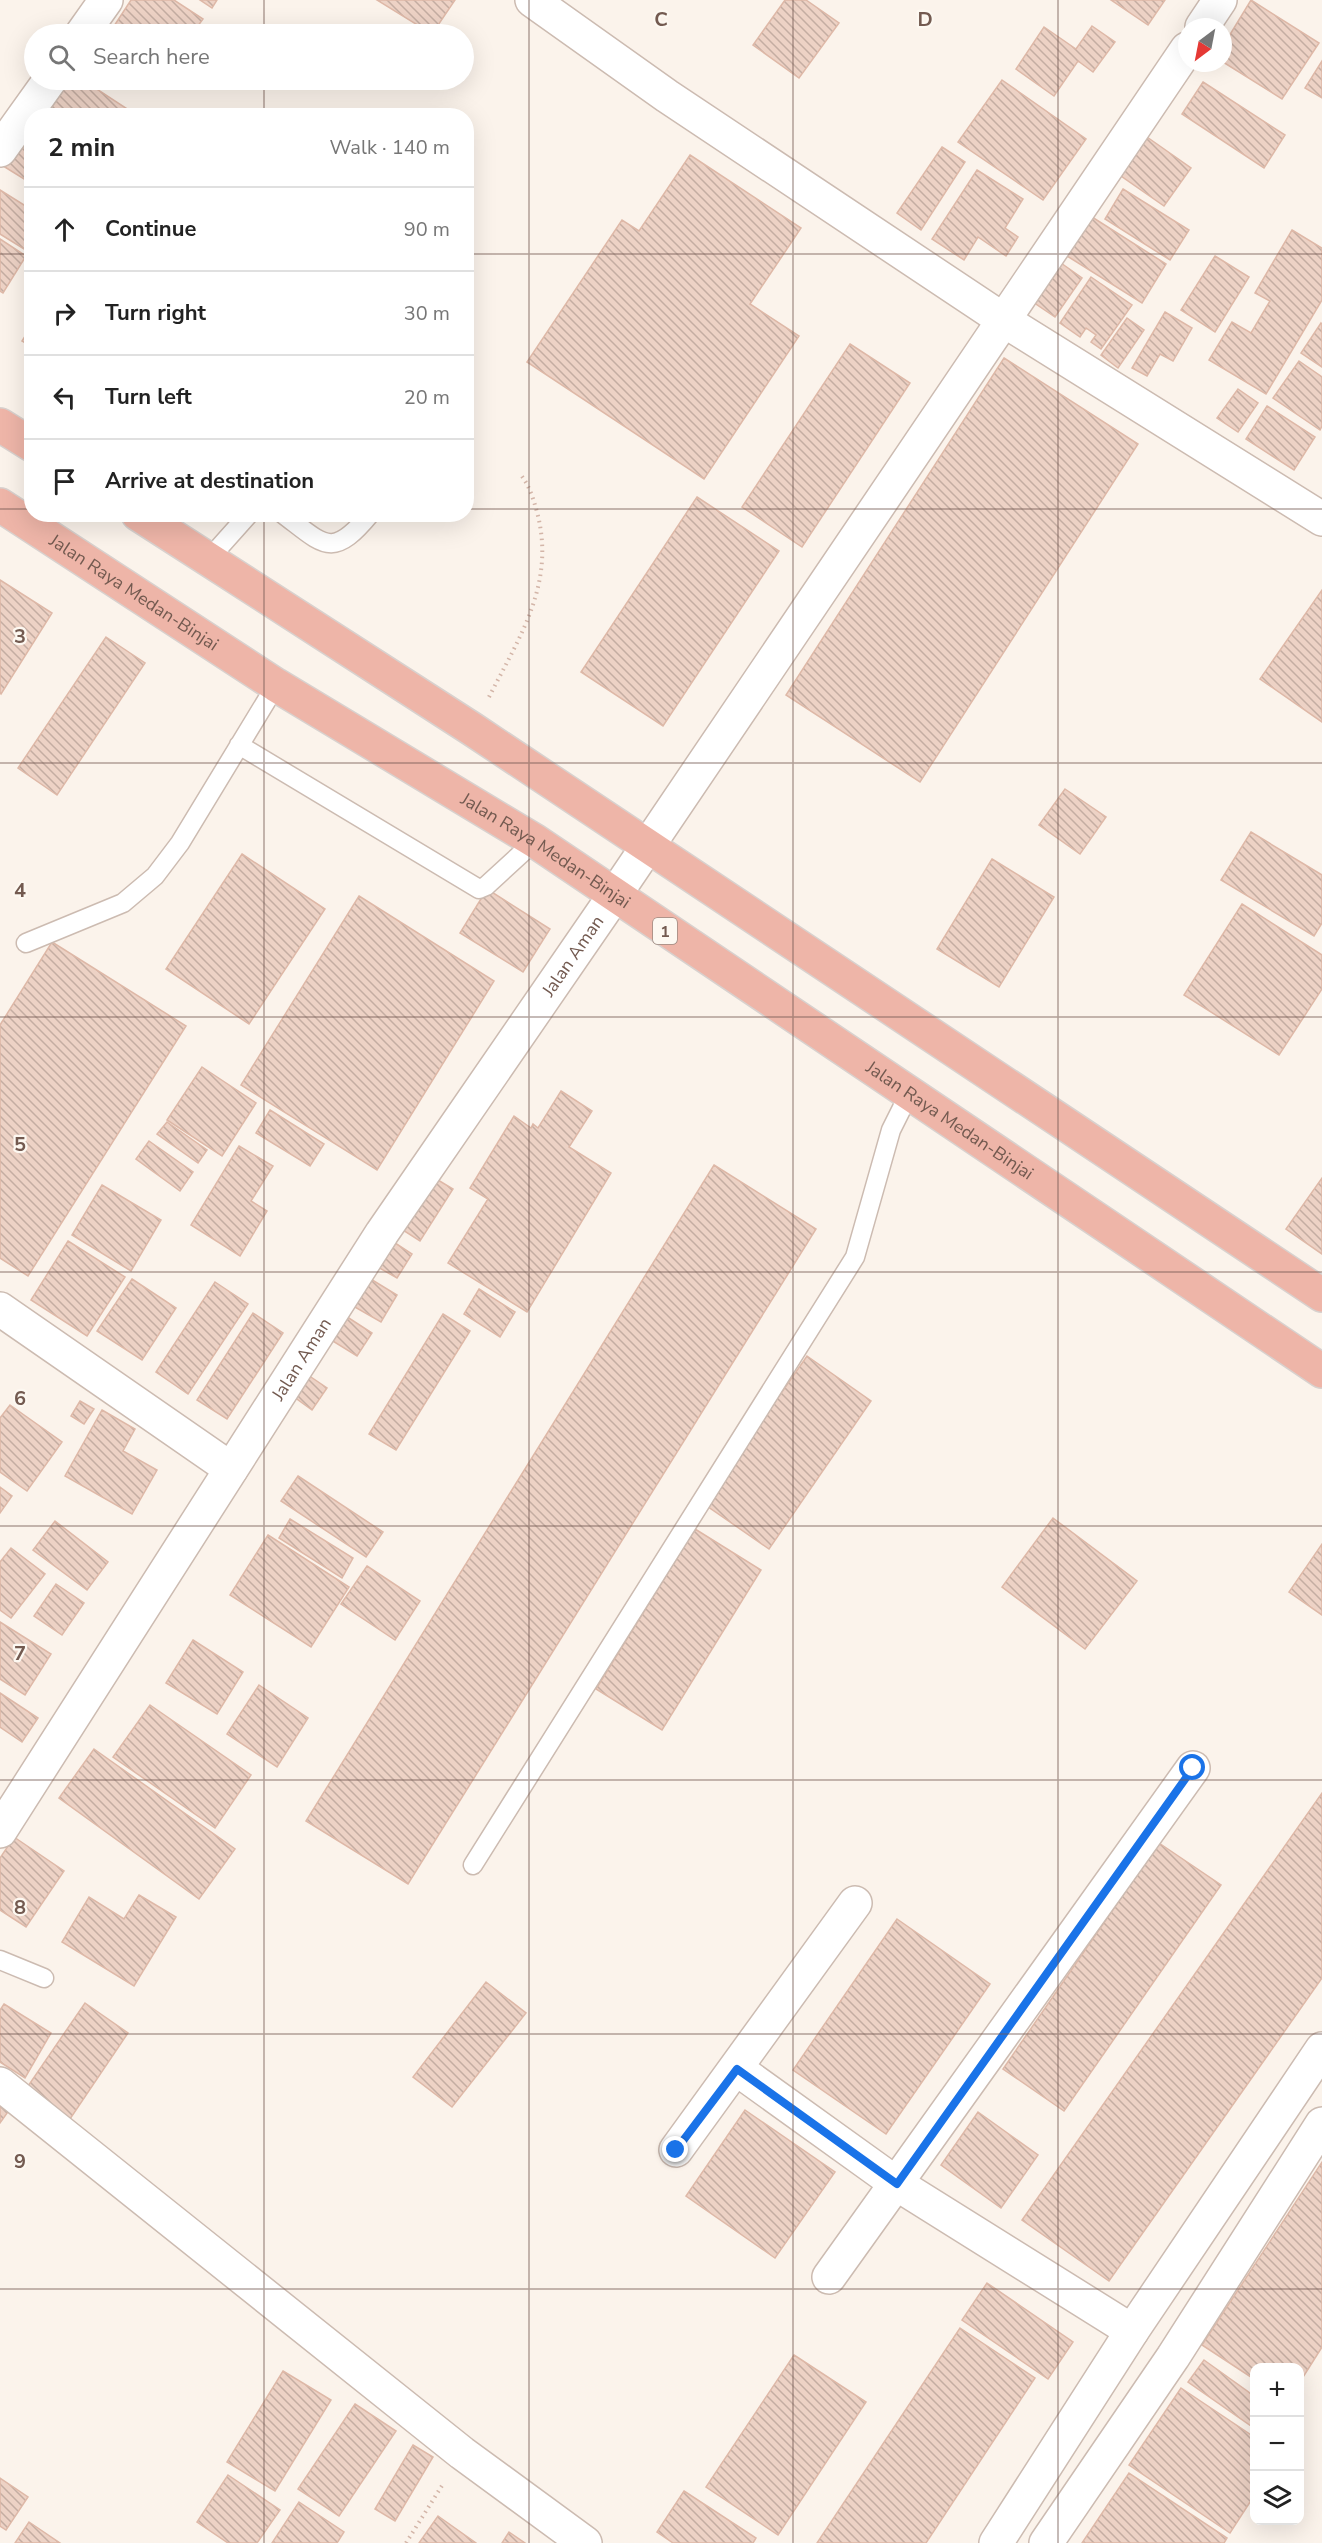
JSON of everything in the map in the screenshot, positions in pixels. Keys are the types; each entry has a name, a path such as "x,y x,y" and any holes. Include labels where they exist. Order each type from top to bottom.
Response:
{"highway":[{"path":"0,425 24,440"},
{"name":"Jalan Raya Medan-Binjai","path":"0,505 24,521"},
{"name":"Jalan Raya Medan-Binjai","path":"26,522 276,685 535,841 1322,1371"},
{"path":"150,522 648,846 1322,1295"}],"street":[{"path":"89,24 106,0"},
{"path":"531,0 667,96 1005,321 1322,519"},
{"path":"1208,18 1220,0"},
{"name":"Jalan Aman","path":"0,1831 382,1233 614,896 1178,62"},
{"path":"30,108 43,90"},
{"path":"0,150 24,116"},
{"path":"0,1309 231,1469"},
{"path":"830,2277 1193,1768"},
{"path":"676,2150 737,2069 855,1903"},
{"path":"996,2543 1158,2293 1322,2049"},
{"path":"737,2069 897,2184 1127,2340 1161,2374"},
{"path":"0,2084 462,2453 585,2543"},
{"path":"1291,2093 1322,2115"},
{"path":"1046,2543 1198,2318 1322,2124"},
{"path":"1158,2293 1198,2318"}],"lane":[{"path":"208,560 242,522"},
{"path":"294,522 319,541 335,544 352,536 363,522"},
{"path":"26,943 123,903 154,876 180,843 276,685"},
{"path":"239,746 479,889 486,886 535,841"},
{"path":"473,1865 855,1257 891,1130 909,1094"},
{"path":"0,1960 44,1978"}],"path":[{"path":"486,703 530,616 542,579 543,536 530,486 521,475"},
{"path":"406,2543 462,2453"}],"building":[{"path":"131,0 174,0 203,19 199,24 115,24"},
{"path":"200,0 217,0 212,8"},
{"path":"377,0 455,0 439,24 416,24"},
{"path":"785,0 806,0 839,23 799,78 753,45"},
{"path":"1111,0 1165,0 1148,25"},
{"path":"1251,0 1319,43 1282,99 1232,68 1232,31"},
{"path":"1092,26 1115,42 1093,72 1078,61 1054,96 1016,69 1044,27 1076,49"},
{"path":"1322,61 1322,98 1305,88"},
{"path":"1002,80 1086,139 1043,200 958,142"},
{"path":"1203,82 1285,135 1264,168 1182,114"},
{"path":"55,90 98,90 126,108 47,108"},
{"path":"17,135 24,140 24,179 0,164"},
{"path":"1147,137 1191,168 1164,206 1121,176"},
{"path":"942,147 965,162 921,230 897,213"},
{"path":"690,155 801,228 750,304 799,336 704,479 527,362 622,220 639,231"},
{"path":"977,170 1023,199 1005,228 1018,237 1006,256 978,237 964,260 932,239"},
{"path":"1123,189 1189,230 1170,260 1105,219"},
{"path":"0,190 24,205 24,249 0,234"},
{"path":"1092,217 1166,264 1142,303 1067,256"},
{"path":"1292,230 1322,248 1322,300 1266,394 1209,360 1232,322 1251,333 1270,301 1255,293"},
{"path":"0,239 24,255 24,259 3,293 0,291"},
{"path":"1215,256 1249,277 1215,332 1181,310"},
{"path":"1061,263 1082,278 1055,317 1033,302"},
{"path":"1091,277 1132,305 1101,349 1091,342 1096,335 1086,328 1080,337 1060,323"},
{"path":"1165,312 1192,328 1173,361 1160,354 1147,376 1132,368"},
{"path":"1127,318 1144,330 1118,368 1101,355"},
{"path":"1322,324 1322,367 1301,353"},
{"path":"850,344 910,383 802,547 742,507"},
{"path":"1004,358 1138,444 920,782 786,695"},
{"path":"1299,361 1322,377 1322,426 1320,430 1273,398"},
{"path":"1238,389 1258,403 1238,432 1217,418"},
{"path":"1267,406 1315,437 1294,470 1246,439"},
{"path":"697,497 779,551 663,726 581,672"},
{"path":"0,580 52,613 1,694 0,693"},
{"path":"1322,590 1322,722 1260,679"},
{"path":"106,637 145,663 57,795 18,768"},
{"path":"1065,789 1106,817 1080,854 1039,825"},
{"path":"1251,832 1322,875 1322,923 1314,936 1221,880"},
{"path":"242,854 325,909 249,1024 166,969"},
{"path":"992,859 1054,897 999,987 937,949"},
{"path":"487,889 550,929 523,972 460,933"},
{"path":"359,896 494,981 377,1170 241,1085"},
{"path":"1242,904 1322,955 1322,989 1279,1055 1184,995"},
{"path":"52,942 186,1026 28,1276 0,1258 0,1025"},
{"path":"202,1067 256,1103 222,1156 167,1120"},
{"path":"561,1091 592,1111 569,1147 611,1173 527,1312 448,1263 488,1199 470,1188 514,1116 531,1128 533,1124 538,1128"},
{"path":"270,1110 324,1144 310,1166 256,1133"},
{"path":"167,1122 207,1150 198,1163 157,1134"},
{"path":"149,1141 193,1172 180,1191 136,1159"},
{"path":"239,1146 273,1166 251,1201 267,1211 240,1256 191,1225"},
{"path":"714,1165 816,1229 408,1884 306,1821"},
{"path":"428,1174 453,1189 420,1241 395,1225"},
{"path":"1322,1178 1322,1254 1286,1229"},
{"path":"102,1185 161,1220 131,1271 72,1235"},
{"path":"68,1241 125,1277 87,1336 31,1300"},
{"path":"392,1241 412,1254 397,1278 376,1266"},
{"path":"369,1278 397,1295 381,1322 353,1306"},
{"path":"132,1279 176,1308 142,1360 97,1331"},
{"path":"215,1282 248,1304 188,1394 156,1372"},
{"path":"479,1289 515,1312 500,1337 464,1314"},
{"path":"338,1311 372,1333 357,1356 323,1335"},
{"path":"253,1313 283,1333 227,1419 197,1400"},
{"path":"443,1314 470,1331 396,1450 369,1434"},
{"path":"807,1356 871,1401 769,1549 704,1504"},
{"path":"305,1373 327,1388 312,1410 290,1394"},
{"path":"80,1401 94,1409 84,1424 71,1416"},
{"path":"10,1405 62,1442 27,1491 0,1472 0,1418"},
{"path":"102,1410 135,1429 123,1451 157,1470 132,1514 65,1476"},
{"path":"298,1476 383,1532 366,1557 281,1501"},
{"path":"0,1487 12,1496 0,1513"},
{"path":"1053,1518 1137,1581 1085,1649 1002,1587"},
{"path":"290,1519 353,1558 342,1578 279,1538"},
{"path":"55,1521 108,1562 87,1590 33,1550"},
{"path":"695,1529 761,1570 662,1730 596,1689"},
{"path":"268,1535 349,1587 311,1647 230,1595"},
{"path":"1322,1544 1322,1615 1289,1592"},
{"path":"11,1548 45,1574 11,1618 0,1610 0,1562"},
{"path":"367,1566 420,1601 395,1640 341,1604"},
{"path":"56,1584 84,1603 62,1635 34,1616"},
{"path":"0,1622 51,1654 25,1695 0,1679"},
{"path":"193,1640 243,1672 217,1714 166,1683"},
{"path":"259,1685 308,1718 277,1767 227,1734"},
{"path":"0,1693 38,1718 22,1742 0,1727"},
{"path":"150,1705 251,1775 215,1828 113,1757"},
{"path":"94,1749 235,1849 199,1899 59,1798"},
{"path":"1322,1793 1322,1978 1109,2281 1022,2220"},
{"path":"14,1837 64,1871 26,1927 0,1910 0,1858"},
{"path":"1159,1843 1221,1885 1064,2111 1003,2069"},
{"path":"139,1895 176,1917 134,1986 62,1942 89,1897 124,1919"},
{"path":"897,1919 990,1984 886,2134 793,2070"},
{"path":"486,1982 526,2013 452,2107 413,2077"},
{"path":"85,2003 128,2033 70,2119 26,2089"},
{"path":"4,2004 51,2033 25,2078 0,2062 0,2010"},
{"path":"0,2102 10,2109 0,2123"},
{"path":"745,2110 835,2172 775,2258 686,2196"},
{"path":"978,2112 1038,2155 1001,2208 941,2165"},
{"path":"1322,2162 1322,2347 1304,2376 1304,2363 1250,2363 1250,2376 1202,2345"},
{"path":"987,2283 1073,2342 1048,2379 962,2320"},
{"path":"960,2328 1035,2378 926,2543 817,2543"},
{"path":"794,2355 866,2402 778,2535 706,2487"},
{"path":"1204,2360 1250,2393 1250,2425 1188,2382"},
{"path":"283,2371 331,2400 275,2491 227,2462"},
{"path":"1181,2388 1250,2434 1250,2502 1230,2533 1129,2465"},
{"path":"355,2404 396,2431 339,2516 298,2489"},
{"path":"413,2445 433,2457 395,2521 375,2509"},
{"path":"1129,2473 1227,2538 1224,2543 1082,2543"},
{"path":"228,2475 280,2510 257,2543 228,2543 197,2522"},
{"path":"0,2478 28,2497 6,2530 0,2526"},
{"path":"684,2491 756,2538 753,2543 673,2543 657,2532"},
{"path":"299,2502 344,2532 337,2543 272,2543"},
{"path":"438,2516 476,2543 419,2543"},
{"path":"29,2522 60,2543 15,2543"},
{"path":"509,2532 525,2543 502,2543"}],"route":[{"path":"676,2150 737,2069 897,2184 1193,1768"}]}
